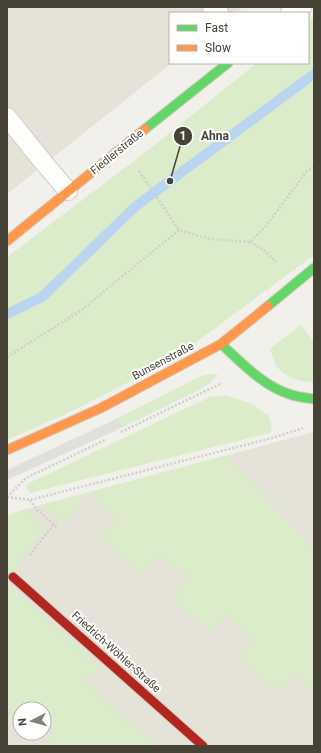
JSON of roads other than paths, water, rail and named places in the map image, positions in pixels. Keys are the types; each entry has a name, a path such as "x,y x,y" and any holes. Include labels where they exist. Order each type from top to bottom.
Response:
{"street":[{"name":"Fiedlerstraße","path":"7,241 227,64"},
{"name":"Bunsenstraße","path":"7,450 101,408 221,344 314,268"},
{"path":"221,344 260,377 280,391 297,397 314,399"},
{"name":"Friedrich-Wöhler-Straße","path":"13,577 203,746"}],"lane":[{"path":"7,117 68,191"}],"waterway":[{"path":"7,314 42,297 136,206 314,74"}],"place":[{"name":"Ahna","path":"170,181"}]}
